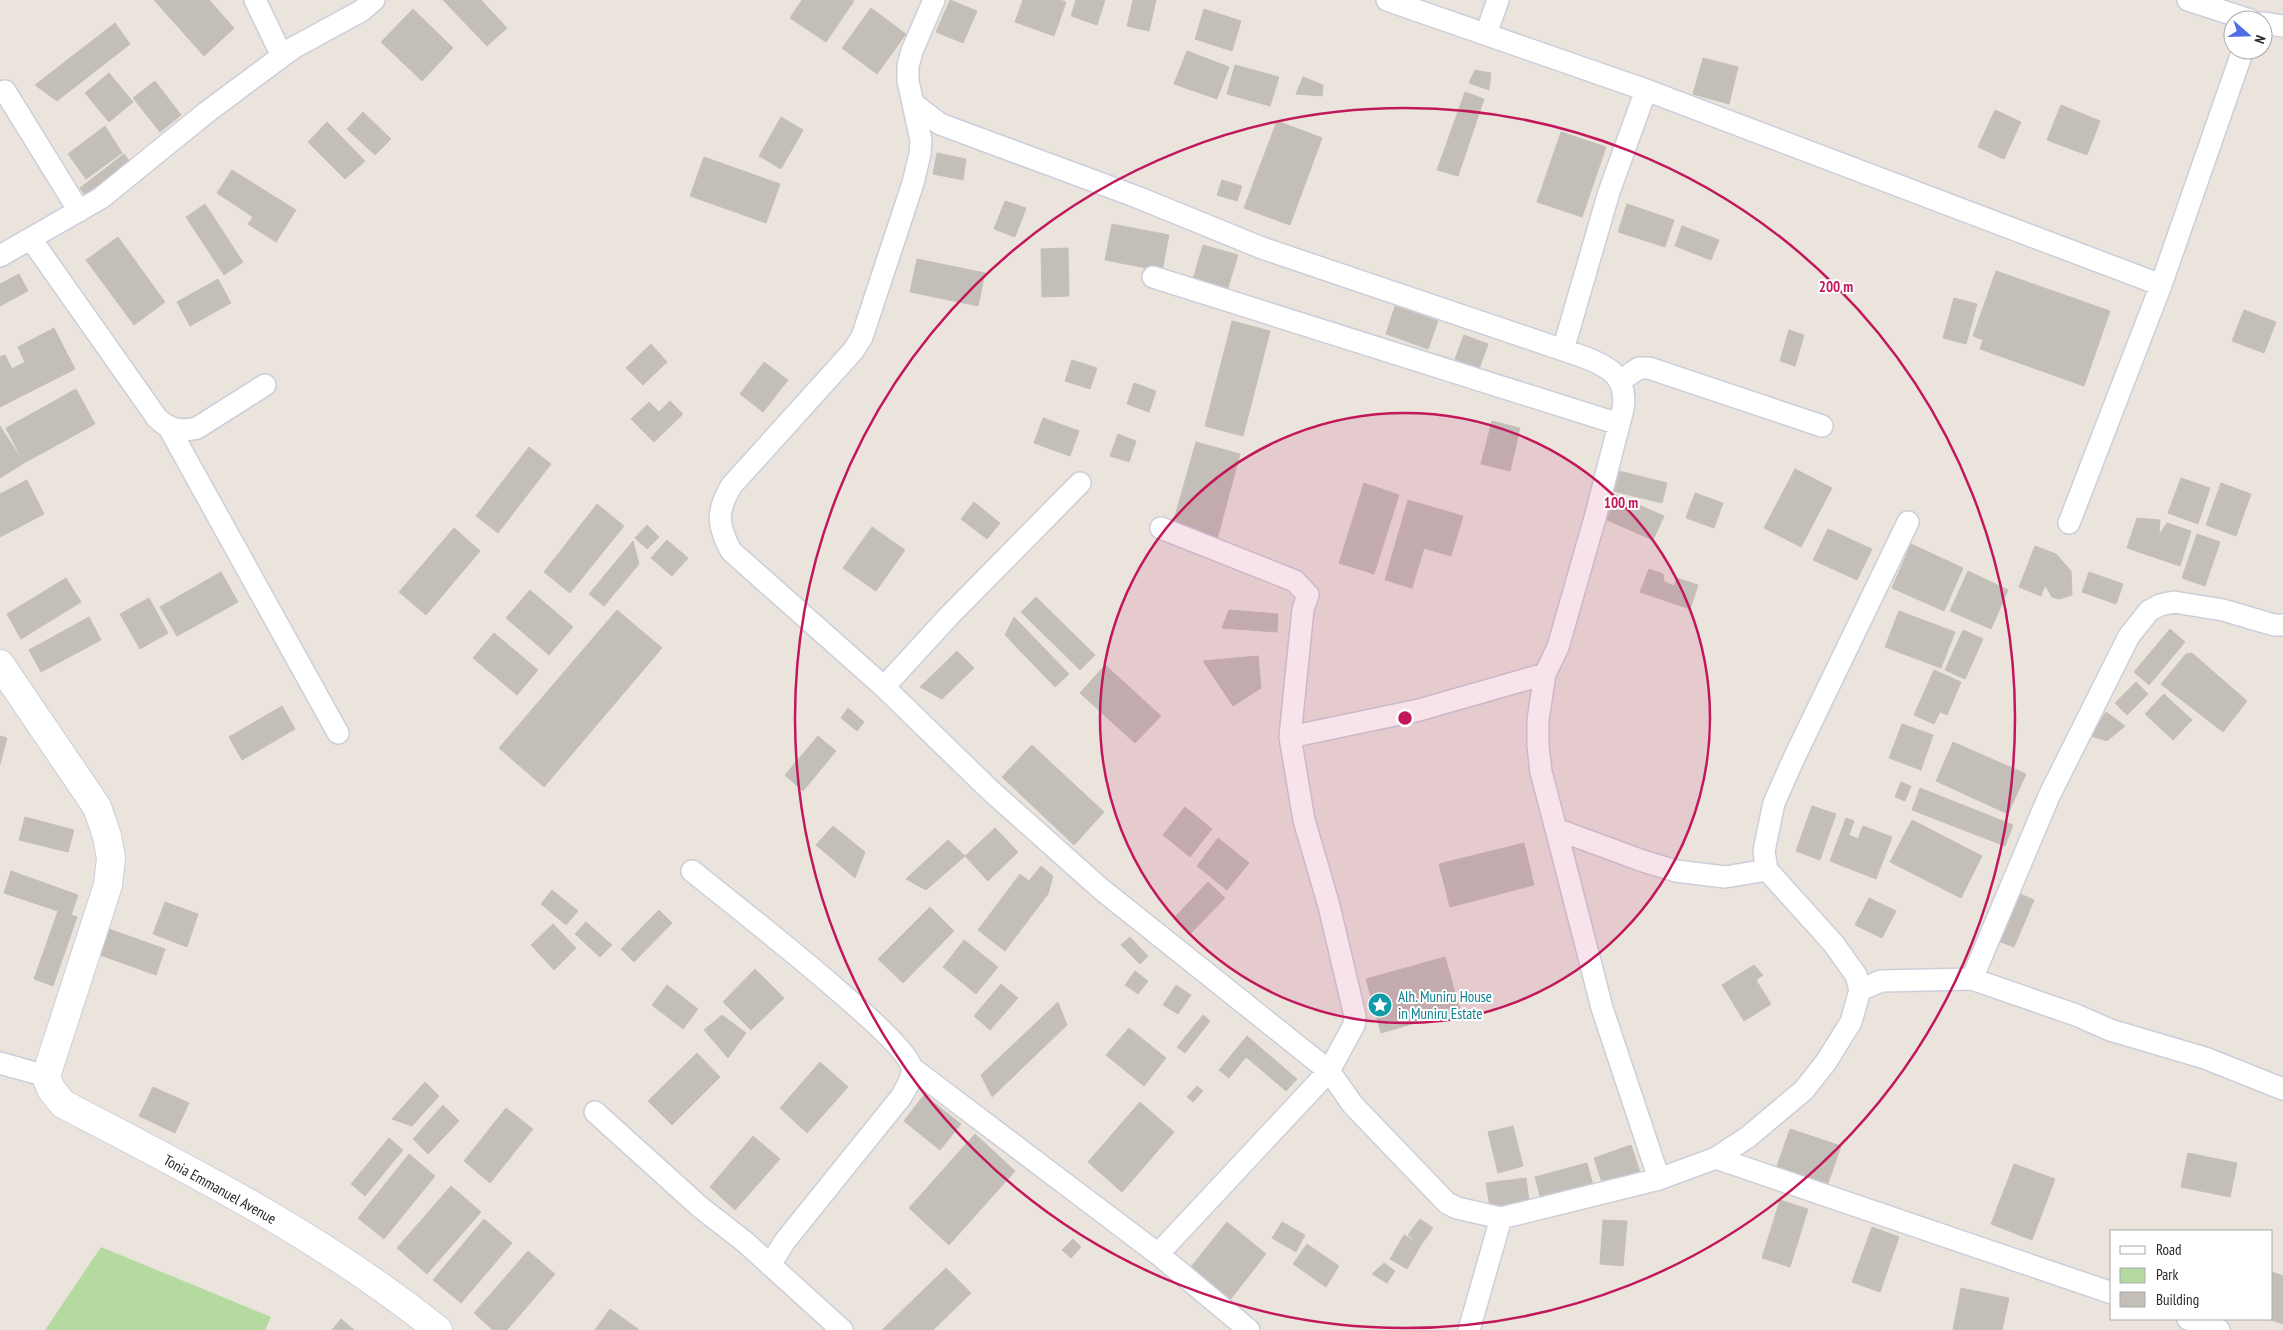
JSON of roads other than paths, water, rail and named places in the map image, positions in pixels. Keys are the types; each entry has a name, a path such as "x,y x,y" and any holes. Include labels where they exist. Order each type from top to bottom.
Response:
{"street":[{"path":"255,0 282,56"},
{"path":"0,254 31,239 101,198 207,112 282,56 361,11 374,0"},
{"path":"934,0 908,66 908,81 920,140 920,154 913,183 862,338 854,351 732,485 723,500 719,518 722,532 731,550 884,687 991,791 1100,889 1329,1071 1353,1105 1447,1203 1457,1208 1501,1218 1659,1179 1716,1158 1748,1137 1804,1090 1826,1062 1851,1022 1860,990 1856,975 1833,943 1767,870 1764,851 1774,803 1908,522"},
{"path":"1387,0 1646,90 2161,285"},
{"path":"1486,34 1498,0"},
{"path":"2195,1 2223,11"},
{"path":"2069,524 2161,285 2240,60"},
{"path":"3,85 79,211"},
{"path":"0,114 3,85"},
{"path":"1563,350 1609,192 1646,90"},
{"path":"914,104 940,124 1137,198 1262,248 1598,362 1611,370 1620,380 1625,395 1619,424 1595,518 1558,647 1545,674 1538,720 1538,746 1541,772 1602,1008 1659,1179"},
{"path":"920,140 940,124"},
{"path":"31,239 157,418 169,428 338,733"},
{"path":"1152,277 1619,424"},
{"path":"1620,380 1639,368 1649,368 1822,426"},
{"path":"169,428 184,431 197,428 265,385"},
{"path":"884,687 948,616 1080,483"},
{"path":"1158,1254 1329,1071 1354,1026 1356,1016 1304,820 1290,737 1303,609 1308,594 1295,580 1161,528"},
{"path":"1972,980 2049,796 2129,636 2149,610 2174,602 2224,610 2274,625 2283,625"},
{"path":"0,664 72,769 96,808 107,836 111,858 108,885 46,1076 0,1063"},
{"path":"1290,737 1419,710 1545,674"},
{"path":"1556,829 1643,862 1676,871 1725,877 1767,870"},
{"path":"692,871 862,1010 905,1055 912,1068 1158,1254 1249,1330"},
{"path":"1860,990 1881,981 1972,980 2076,1014 2110,1030 2205,1058 2283,1089"},
{"path":"770,1265 785,1241 901,1097 910,1080 912,1068"},
{"name":"Tonia Emmanuel Avenue","path":"46,1076 51,1089 63,1104 190,1170 291,1229 403,1302 438,1330"},
{"path":"595,1112 700,1208 745,1242 842,1330"},
{"path":"1716,1158 2110,1292"},
{"path":"1469,1330 1501,1218"},
{"path":"2191,1320 2219,1330"}],"place":[{"name":"Alh. Muniru House in Muniru Estate","path":"1380,1005"}]}
